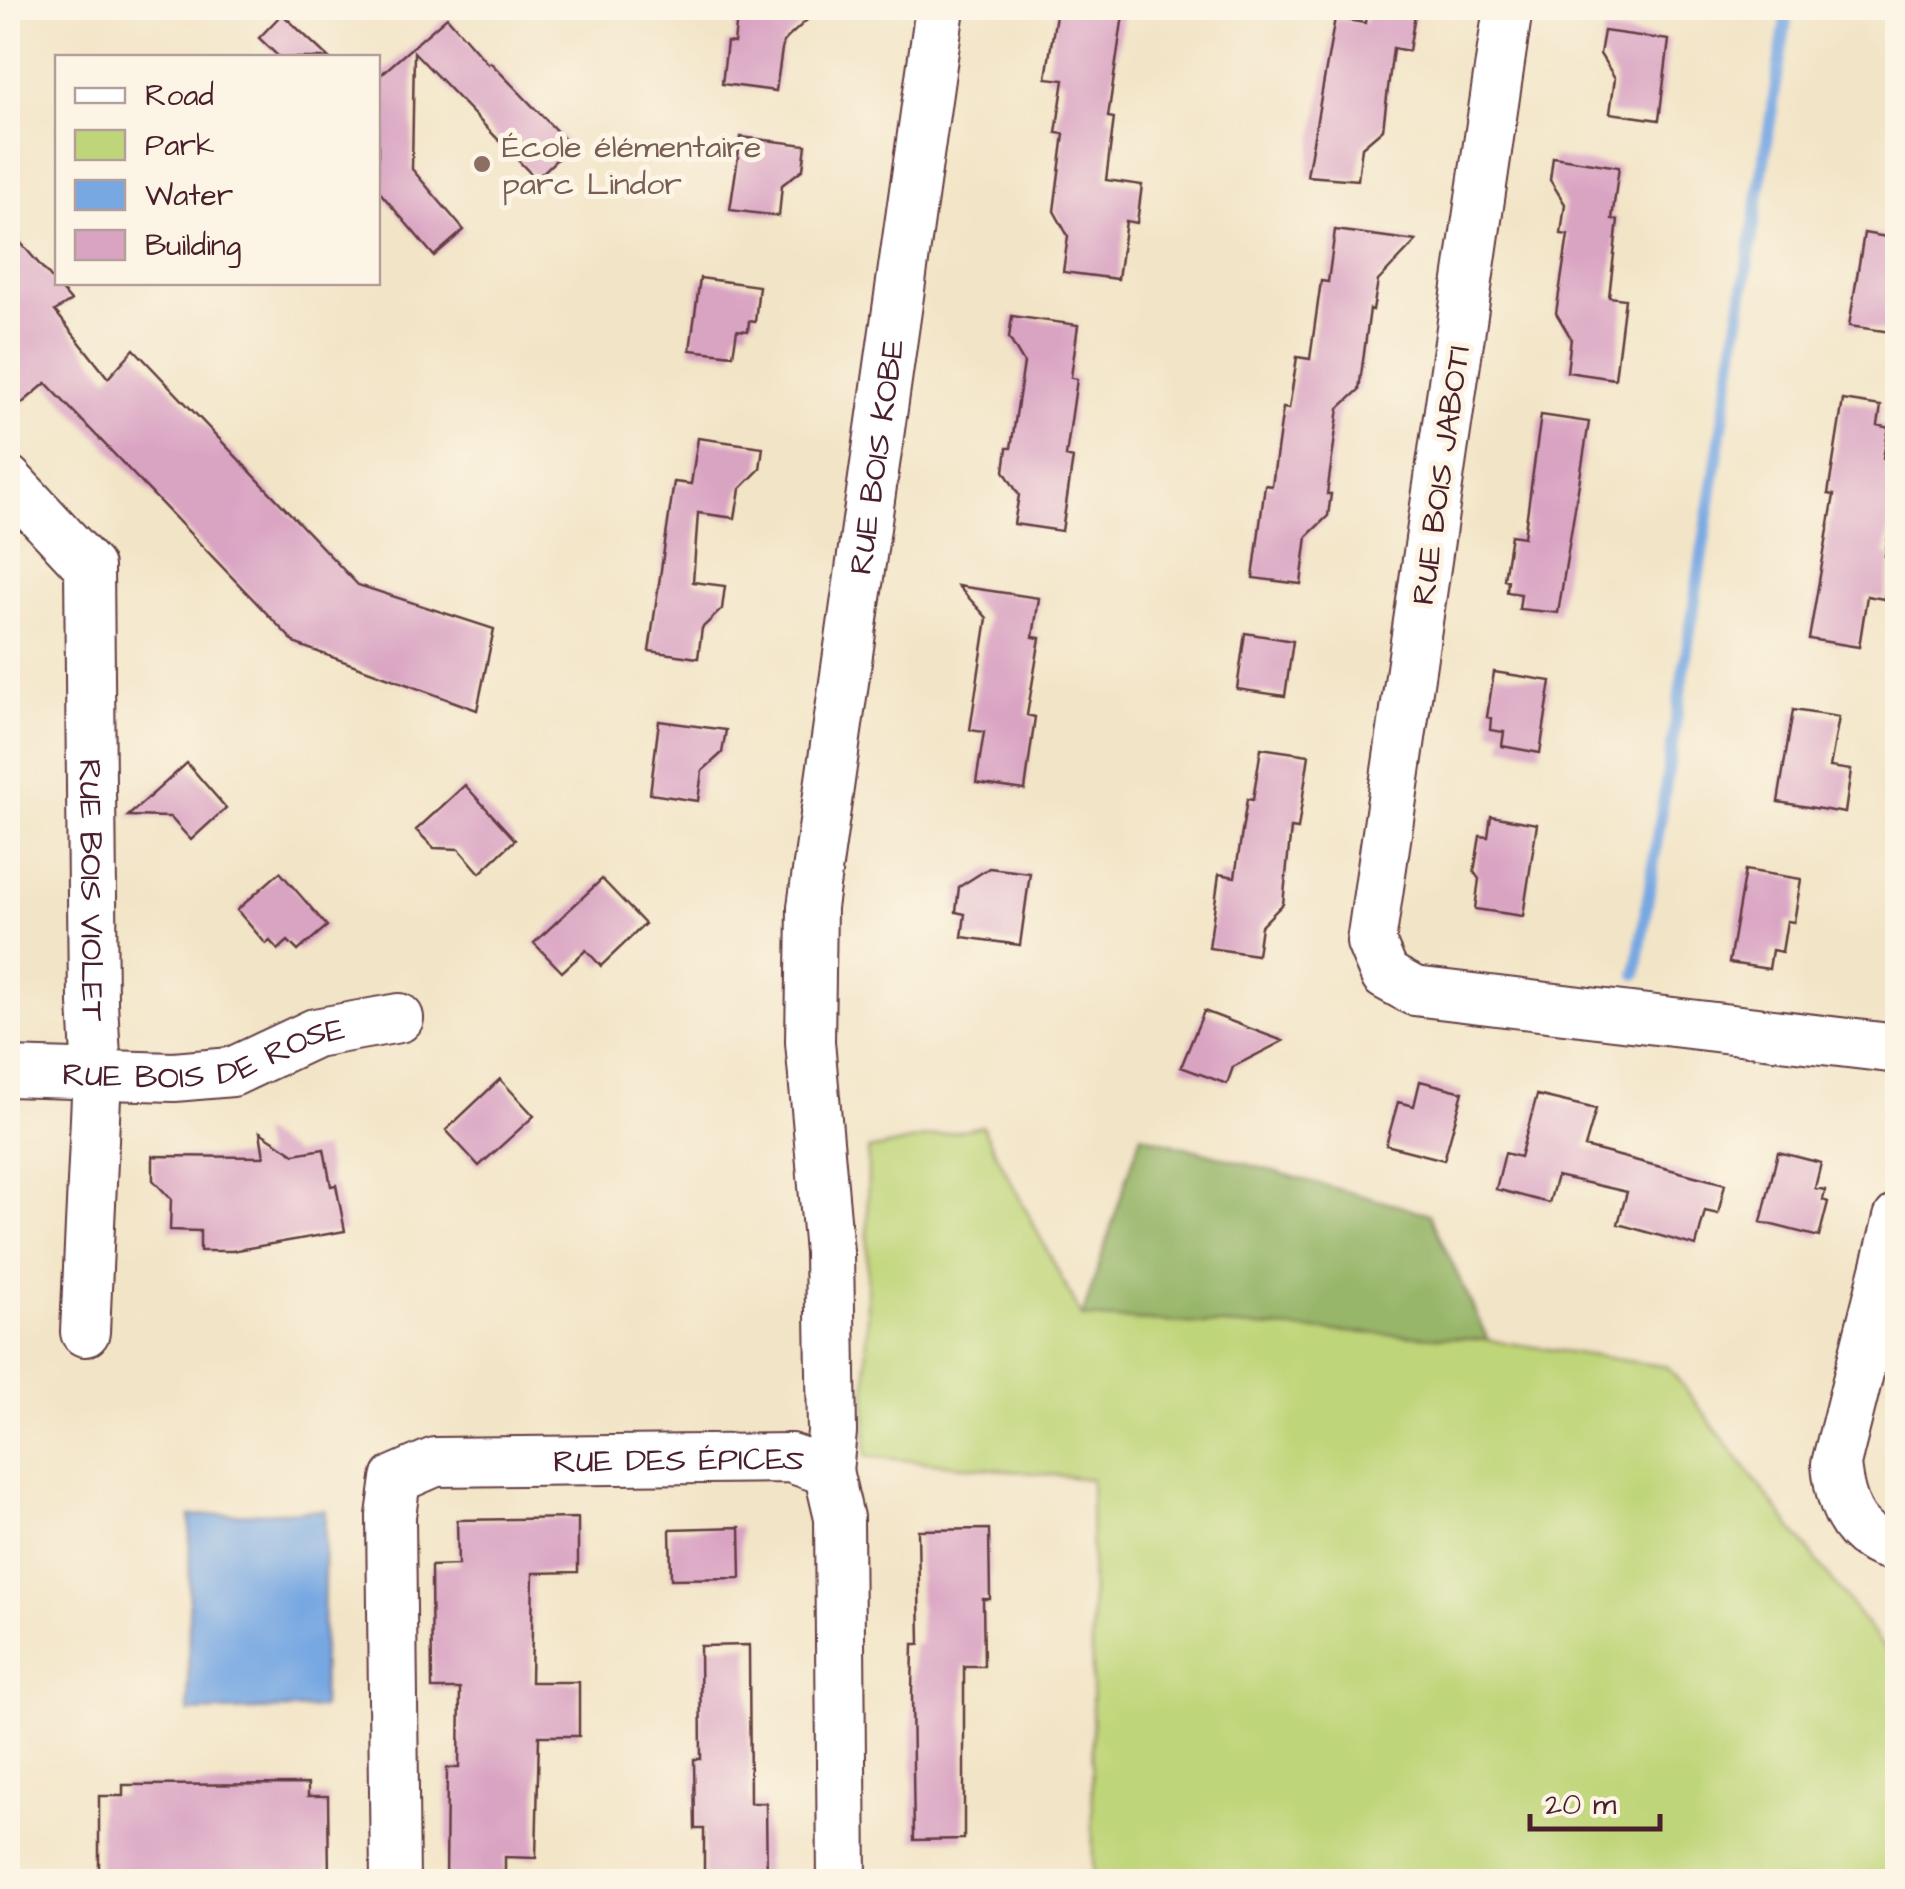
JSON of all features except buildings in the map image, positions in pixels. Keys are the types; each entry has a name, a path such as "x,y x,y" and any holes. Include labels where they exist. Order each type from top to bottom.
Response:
{"street":[{"name":"RUE BOIS KOBE","path":"828,1471 832,1432 828,1252 810,1042 812,908 940,8"},
{"name":"RUE BOIS JABOTI","path":"1508,8 1371,942 1385,975 1414,990 1898,1049"},
{"name":"RUE BOIS VIOLET","path":"8,480 90,567 97,1076 85,1332"},
{"name":"RUE BOIS DE ROSE","path":"8,1072 97,1076 232,1072 314,1033 399,1018"},
{"path":"1898,1218 1836,1464 1838,1486 1852,1521 1872,1540 1898,1547"},
{"name":"RUE DES ÉPICES","path":"395,1882 390,1516 396,1479 435,1462 790,1458 828,1471 839,1518 842,1882"}],"green space":[{"path":"982,1126 1082,1317 1488,1340 1668,1367 1897,1665 1897,1881 1093,1881 1091,1479 866,1456 868,1150"},
{"path":"1141,1135 1429,1214 1488,1340 1082,1317"}],"water":[{"path":"325,1510 322,1708 188,1712 190,1516"}],"waterway":[{"path":"1636,974 1788,8"}],"place":[{"name":"École élémentaire parc Lindor","path":"482,164"}]}
